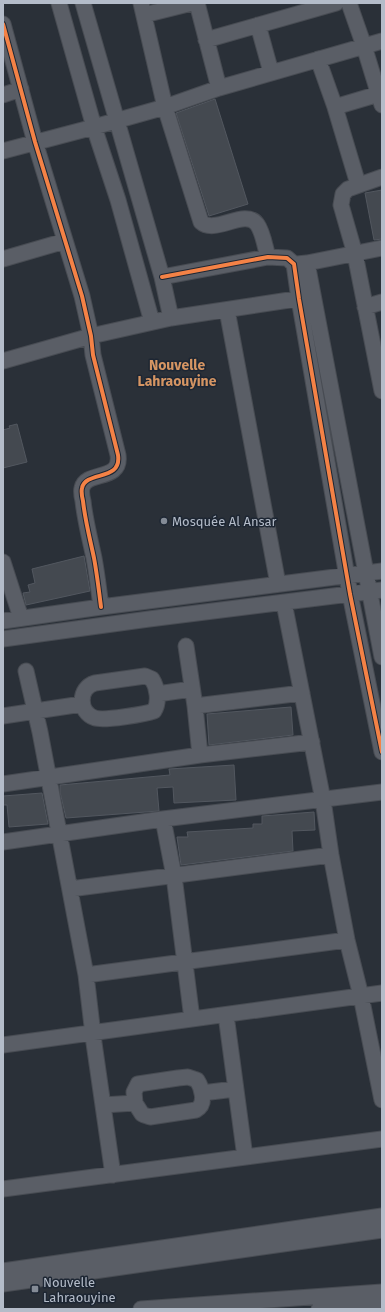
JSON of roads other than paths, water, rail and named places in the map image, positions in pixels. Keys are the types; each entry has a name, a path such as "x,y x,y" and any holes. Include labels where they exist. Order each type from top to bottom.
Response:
{"street":[{"path":"59,3 94,127 118,200 152,322"},
{"path":"83,3 162,277 171,318"},
{"path":"192,3 143,9 165,107 201,222 204,225 210,226 242,219 254,221 257,224 268,257"},
{"path":"197,3 219,88"},
{"path":"206,40 336,3"},
{"path":"335,107 381,98 349,3"},
{"path":"3,24 35,142 82,296 93,355 119,459 114,470 105,475 90,479 81,489 101,607"},
{"path":"258,25 271,72"},
{"path":"3,151 165,107 271,72 382,41"},
{"path":"318,59 335,107 358,184"},
{"path":"3,94 21,89"},
{"path":"382,177 358,184 345,191 342,194 341,205 355,254 382,391"},
{"path":"3,259 66,241"},
{"path":"162,277 268,257 286,258 300,263 382,248"},
{"path":"300,263 314,297 366,573 376,591 382,657"},
{"path":"300,263 299,299 350,594 382,752"},
{"path":"3,361 90,336 171,318 314,297"},
{"path":"365,306 382,302"},
{"path":"227,310 278,584"},
{"path":"3,562 21,618"},
{"path":"3,621 382,571"},
{"path":"3,639 149,619 376,591"},
{"path":"284,603 323,800 331,855 347,940 361,996 382,1100"},
{"path":"186,646 195,706 200,755"},
{"path":"26,671 34,712 40,732 58,834 70,888 86,975 92,1032 113,1175"},
{"path":"150,677 154,681 157,694 157,705 154,711 126,716 95,718 87,713 82,704 84,691 89,685 130,678 150,677"},
{"path":"157,694 192,689"},
{"path":"195,706 302,693"},
{"path":"3,716 82,704"},
{"path":"3,784 200,755 312,742"},
{"path":"3,842 163,819 382,792"},
{"path":"163,819 174,876 192,1019"},
{"path":"70,888 331,855"},
{"path":"86,975 347,940"},
{"path":"3,1045 382,993"},
{"path":"226,1015 245,1157"},
{"path":"188,1078 197,1080 202,1093 202,1103 196,1110 150,1117 142,1114 135,1103 134,1092 138,1084 141,1083 188,1078"},
{"path":"202,1093 235,1089"},
{"path":"103,1105 135,1103"},
{"path":"3,1190 382,1140"},
{"path":"3,1284 329,1231 382,1216"},
{"path":"3,1271 329,1231 382,1230"},
{"path":"141,1309 188,1307 382,1292"},
{"path":"319,1309 382,1304"}],"place":[{"name":"Mosquée Al Ansar","path":"164,521"},
{"name":"Nouvelle Lahraouyine","path":"35,1289"}],"district":[{"name":"Nouvelle Lahraouyine","path":"177,374"}]}
